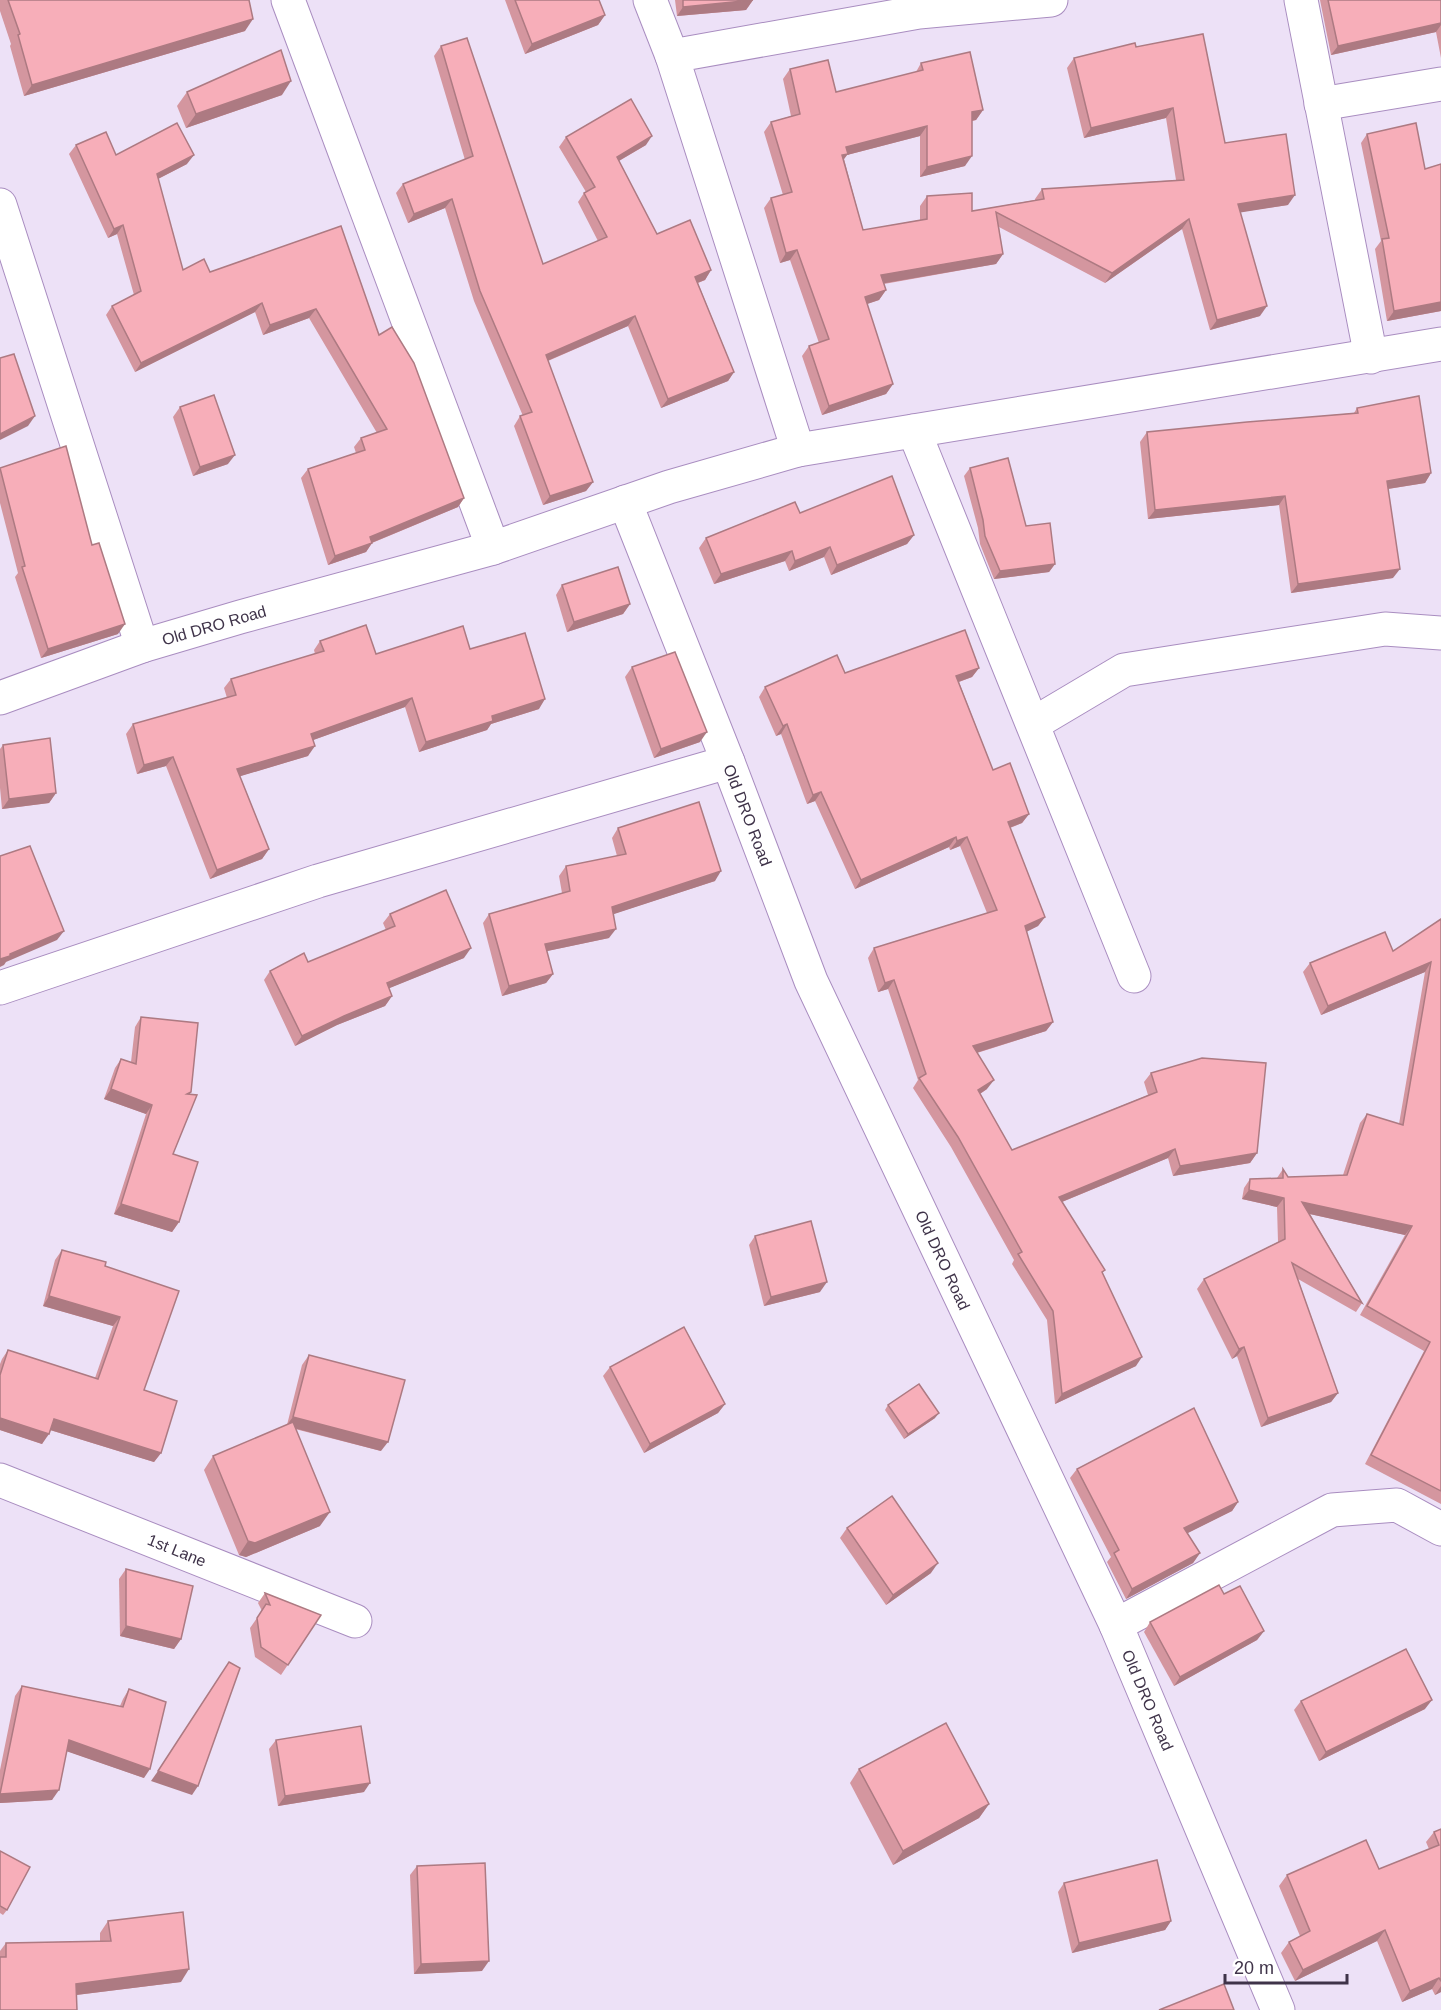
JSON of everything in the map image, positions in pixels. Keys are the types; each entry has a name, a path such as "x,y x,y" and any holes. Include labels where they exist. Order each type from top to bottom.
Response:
{"street":[{"path":"288,0 493,548"},
{"path":"650,0 672,56 798,450"},
{"path":"672,56 920,12 1051,0"},
{"path":"1301,0 1371,357"},
{"path":"1321,104 1441,84"},
{"name":"Old DRO Road","path":"0,205 142,646 493,548 669,487 798,450 1441,344"},
{"path":"914,431 1134,976"},
{"name":"Old DRO Road","path":"625,502 728,762 811,981 1116,1625 1278,2010"},
{"path":"1033,724 1124,670 1385,629 1441,633"},
{"path":"0,698 142,646"},
{"path":"0,988 318,881 728,762"},
{"name":"1st Lane","path":"0,1480 355,1621"},
{"path":"1116,1625 1332,1510 1396,1505 1441,1529"}],"building":[{"path":"8,0 249,0 253,19 32,85 18,35 20,34"},
{"path":"515,0 599,0 605,15 532,44"},
{"path":"683,0 753,0 683,7"},
{"path":"1328,0 1441,0 1441,23 1338,46"},
{"path":"1203,34 1225,143 1286,134 1295,195 1238,204 1267,306 1217,320 1189,219 1112,273 996,212 1003,254 881,275 886,290 865,297 893,384 829,406 809,346 829,339 797,250 786,253 771,198 792,192 771,122 800,114 790,69 828,60 836,92 923,70 921,63 970,52 983,110 972,112 972,156 927,167 927,126 846,147 848,154 842,155 863,230 927,219 927,196 972,193 972,211 1044,199 1042,189 1184,180 1173,108 1091,128 1074,58 1135,43 1136,47"},
{"path":"467,38 543,264 607,237 584,193 595,187 566,137 631,99 652,136 617,157 657,234 690,220 711,270 695,277 734,372 668,399 635,316 546,355 593,482 550,496 520,416 532,412 480,291 452,199 414,214 403,184 473,156 441,46"},
{"path":"281,50 291,81 196,114 187,92"},
{"path":"177,123 194,155 157,174 183,270 204,259 210,272 341,226 379,335 392,327 414,363 464,498 370,537 372,543 335,556 308,469 365,450 361,438 387,429 316,309 270,325 262,303 141,363 112,306 141,291 123,225 114,229 76,145 106,132 116,155"},
{"path":"1416,123 1425,169 1441,164 1441,302 1394,311 1382,239 1389,238 1367,134"},
{"path":"14,354 35,416 0,434 0,358"},
{"path":"214,395 235,455 200,467 180,407"},
{"path":"1419,396 1431,473 1387,481 1400,569 1298,584 1285,496 1155,510 1147,432 1358,413 1357,408"},
{"path":"66,446 92,545 99,543 125,624 48,649 22,567 25,566 0,468"},
{"path":"1008,458 1026,526 1050,523 1055,564 1000,571 985,536 970,468"},
{"path":"892,476 914,535 837,565 830,547 795,561 792,551 721,574 706,538 795,502 800,513"},
{"path":"618,567 630,604 574,622 562,585"},
{"path":"366,625 376,654 463,626 470,649 525,633 545,699 492,716 493,721 426,742 412,698 311,734 315,746 237,769 269,849 217,870 173,757 144,765 133,724 236,695 231,679 324,651 320,641"},
{"path":"965,630 979,668 956,676 993,770 1010,763 1029,814 1008,822 1045,917 1025,926 1053,1022 973,1046 994,1080 978,1090 1012,1150 1157,1092 1151,1073 1202,1058 1266,1063 1257,1153 1180,1166 1175,1149 1059,1197 1105,1270 1102,1272 1142,1357 1062,1394 1053,1311 1018,1254 1022,1252 958,1137 919,1078 926,1074 894,980 885,983 874,948 997,910 967,837 957,841 956,837 861,880 821,792 813,795 787,724 783,726 765,687 837,655 845,673"},
{"path":"675,652 707,732 661,749 632,667"},
{"path":"50,738 56,793 9,799 3,745"},
{"path":"699,802 721,871 612,907 616,929 545,944 553,974 509,986 489,914 570,891 566,866 626,854 618,828"},
{"path":"30,846 64,931 0,959 0,856"},
{"path":"446,890 471,948 387,983 392,996 302,1036 270,971 304,953 308,962 395,926 390,914"},
{"path":"1441,919 1441,1491 1371,1455 1430,1342 1367,1306 1412,1226 1302,1202 1362,1303 1292,1263 1338,1393 1268,1418 1244,1347 1239,1349 1204,1279 1285,1239 1284,1198 1249,1190 1250,1179 1283,1178 1283,1169 1288,1177 1347,1175 1367,1114 1403,1125 1431,962 1328,1006 1310,963 1385,932 1393,951"},
{"path":"141,1017 198,1023 191,1092 187,1094 197,1095 173,1154 198,1162 179,1222 121,1204 152,1105 111,1089 121,1059 136,1064"},
{"path":"811,1221 827,1282 771,1297 755,1236"},
{"path":"62,1250 106,1262 105,1266 179,1291 144,1390 177,1401 161,1453 54,1419 49,1434 0,1418 0,1375 8,1350 98,1379 120,1317 49,1296"},
{"path":"684,1327 725,1404 650,1444 610,1367"},
{"path":"309,1355 405,1380 388,1442 293,1417"},
{"path":"919,1384 939,1413 908,1434 888,1405"},
{"path":"1194,1408 1238,1502 1184,1528 1200,1553 1132,1589 1114,1553 1119,1550 1077,1469"},
{"path":"293,1422 330,1512 255,1543 248,1541 213,1456"},
{"path":"892,1496 938,1563 893,1595 847,1528"},
{"path":"126,1569 193,1586 181,1639 126,1626"},
{"path":"1219,1585 1224,1594 1240,1586 1264,1631 1180,1677 1150,1622"},
{"path":"265,1593 321,1615 288,1665 261,1647 257,1618 266,1604 270,1605"},
{"path":"1406,1649 1432,1700 1326,1752 1301,1701"},
{"path":"229,1662 240,1668 198,1786 158,1771"},
{"path":"22,1686 123,1707 129,1689 166,1702 150,1769 69,1740 59,1790 0,1794"},
{"path":"946,1723 989,1804 903,1851 859,1769"},
{"path":"361,1726 370,1783 285,1796 276,1740"},
{"path":"1441,1829 1441,1981 1439,1978 1410,1991 1385,1930 1303,1970 1289,1942 1310,1931 1287,1875 1366,1840 1379,1869 1439,1845 1434,1832"},
{"path":"0,1851 30,1867 7,1910 0,1906"},
{"path":"1157,1860 1171,1921 1079,1943 1064,1883"},
{"path":"485,1863 489,1961 421,1964 417,1866"},
{"path":"183,1912 189,1969 76,1984 77,2010 0,2010 0,1957 6,1957 6,1943 111,1941 108,1921"},
{"path":"1224,1984 1234,2010 1159,2010"}]}
